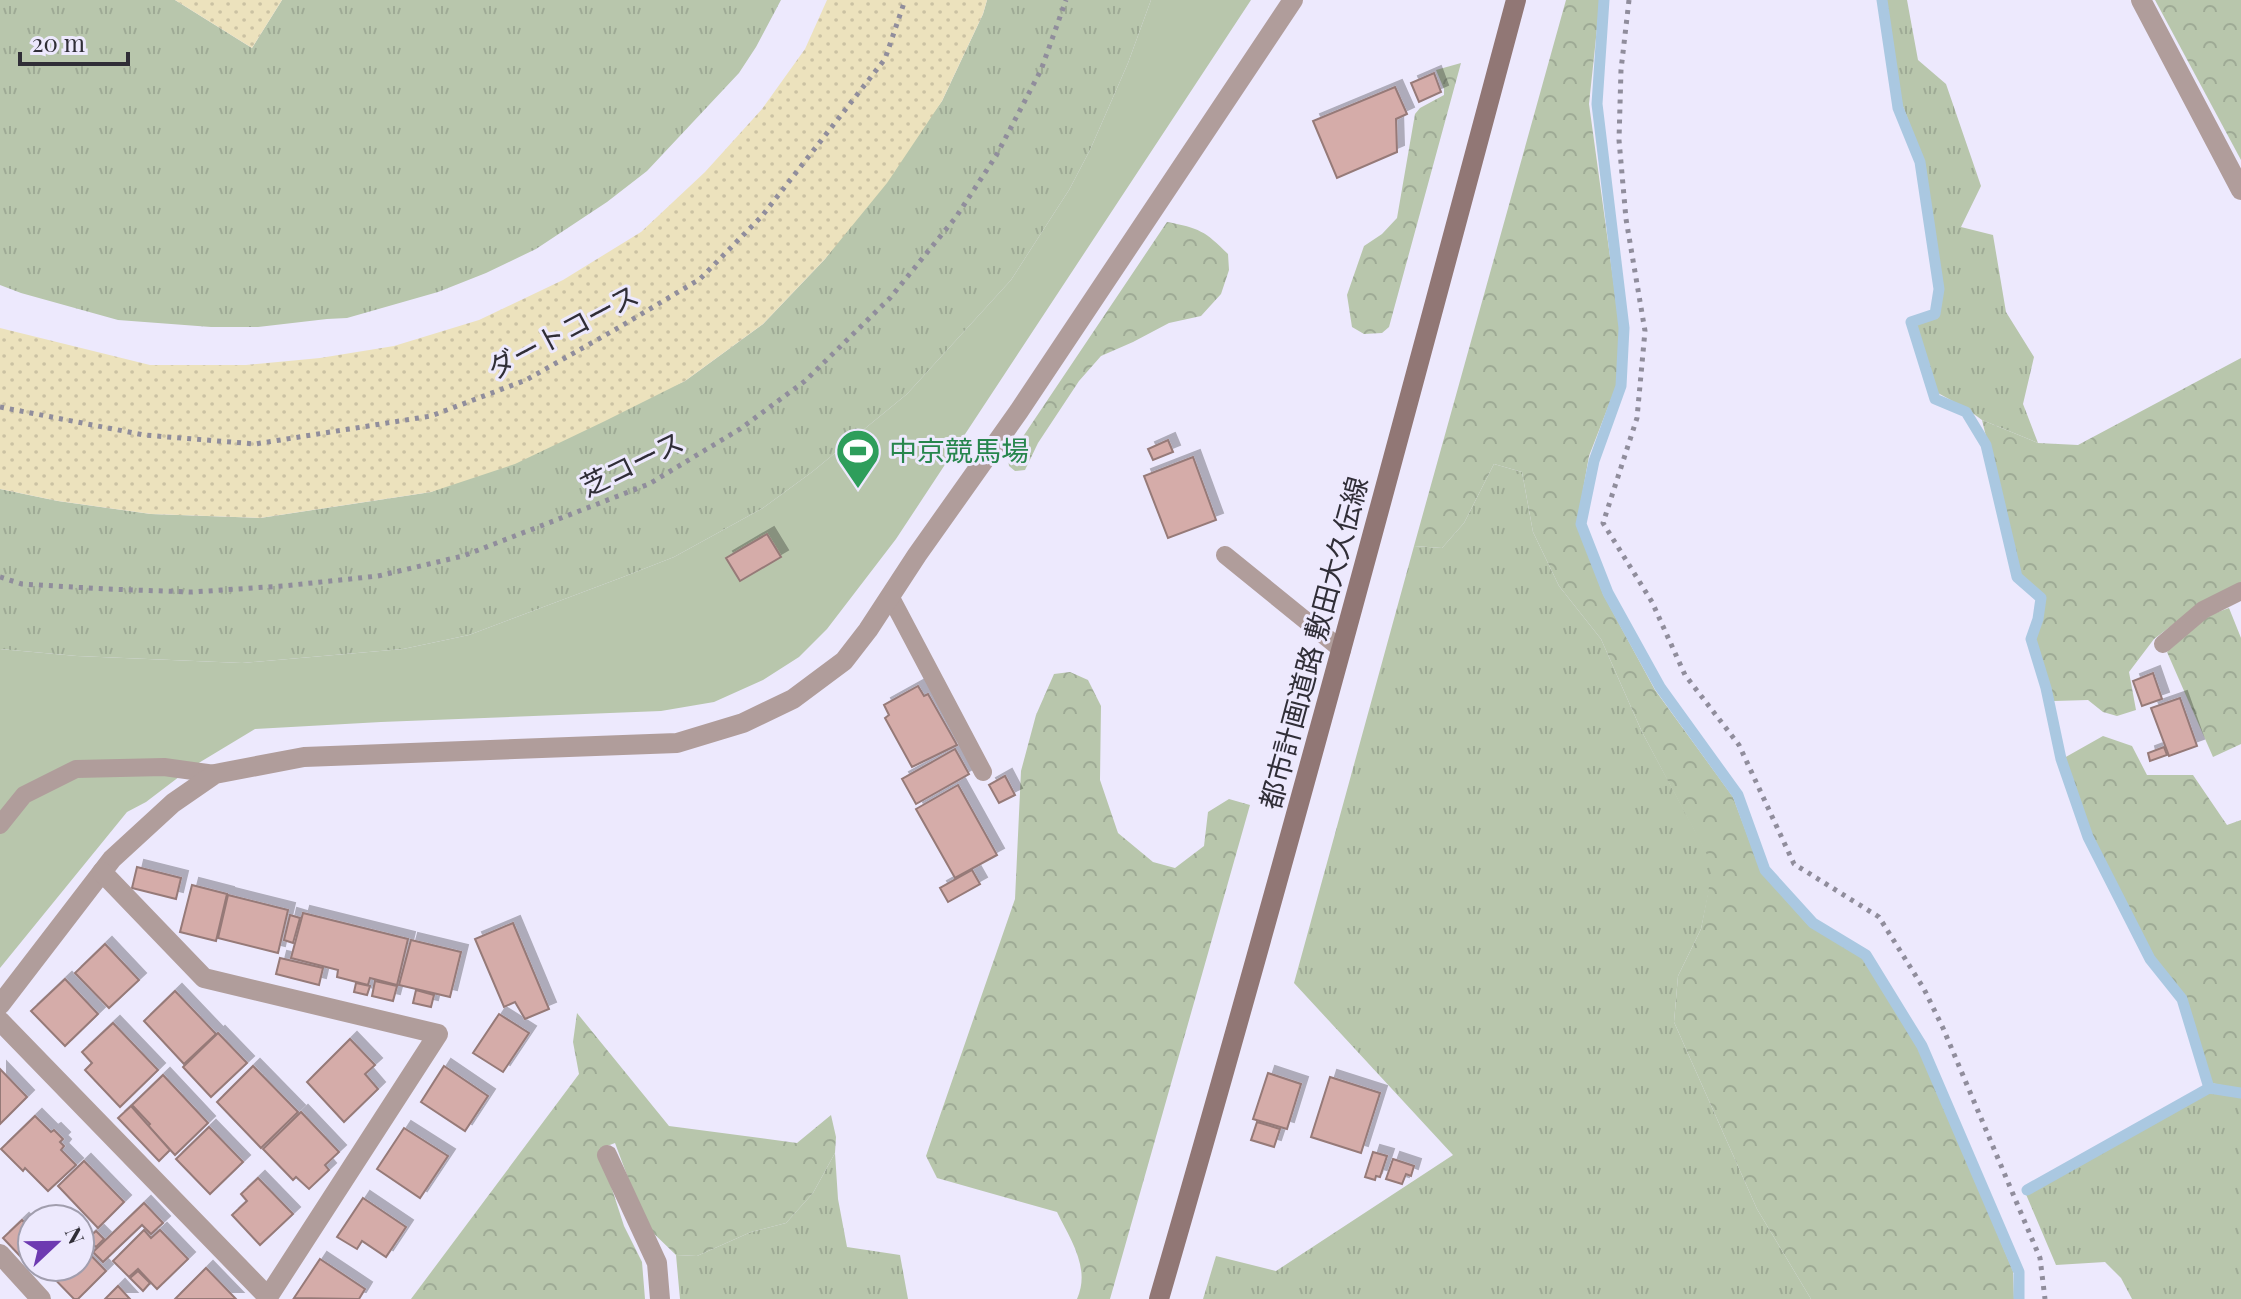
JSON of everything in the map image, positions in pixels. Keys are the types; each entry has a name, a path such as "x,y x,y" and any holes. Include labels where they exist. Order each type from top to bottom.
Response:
{"street":[{"path":"0,1005 112,859 173,803 215,774 304,757 677,743 743,723 793,699 844,661 1019,411 1293,0"},
{"name":"都市計画道路 敷田大久伝線","path":"1159,1299 1342,650 1516,0"},
{"path":"2141,0 2241,190"},
{"path":"0,1021 268,1297 438,1034 204,978 102,872"},
{"path":"607,1155 657,1263 660,1299"},
{"path":"0,1254 41,1299"}],"lane":[{"path":"1225,555 1342,650"},
{"path":"2163,644 2203,610 2238,593 2241,613"},
{"path":"890,596 983,772"},
{"path":"0,825 24,795 76,769 164,767 215,774"}],"path":[{"name":"ダートコース","path":"0,407 144,435 255,444 431,416 526,380 700,279 762,216 885,59 905,0"},
{"name":"芝コース","path":"0,577 22,584 192,592 378,576 463,556 649,484 740,429 805,381 890,298 956,217 996,156 1041,70 1066,0"},
{"path":"1629,0 1621,70 1619,140 1626,219 1645,331 1637,418 1603,523 1652,602 1685,675 1739,745 1794,864 1879,917 1924,989 2040,1258 2045,1299"}],"green space":[{"path":"0,0 175,0 252,48 282,0 781,0 739,73 647,171 536,249 438,292 347,318 258,327 211,327 118,320 0,285"},
{"path":"987,0 1151,0 1128,63 1090,150 1069,190 1011,280 907,394 763,508 674,557 623,577 469,635 403,649 242,663 77,656 0,649 0,489 151,514 260,518 431,492 685,381 763,324 825,259 942,101"},
{"name":"中京競馬場","path":"1151,0 1251,0 896,539 827,629 799,657 763,680 714,702 661,711 255,729 127,812 0,968 0,649 77,656 242,663 403,649 469,635 623,577 674,557 763,508 907,394 1011,280 1069,190 1090,150 1128,63"},
{"path":"1566,0 1600,0 1589,104 1620,329 1617,384 1589,456 1577,524 1603,594 1655,690 1733,797 1761,872 1809,926 1865,958 1919,1048 2013,1271 2014,1299 1811,1299 1757,1209 1674,1022 1678,976 1701,929 1713,866 1642,732 1601,639 1559,586 1533,532 1522,472 1494,464 1464,523 1442,548 1414,546"},
{"path":"1886,0 1907,0 1918,60 1946,84 1981,186 1961,227 1993,235 2006,312 2034,357 2023,404 2038,443 1982,420 1938,393 1915,325 1938,318 1943,288 1924,161 1902,104"},
{"path":"2155,0 2241,0 2241,160"},
{"path":"1461,63 1389,327 1382,333 1364,334 1352,327 1347,295 1364,246 1382,234 1397,218 1415,114 1444,95 1436,70"},
{"path":"1167,222 1201,232 1228,254 1229,270 1221,294 1201,316 1169,323 1101,356 1079,381 1038,443 1025,470 1015,471 1009,466 1008,459"},
{"path":"2241,358 2241,584 2201,603 2154,639 2129,672 2136,710 2117,716 2103,712 2088,700 2054,701 2035,640 2041,621 2043,596 2020,574 1982,420 2038,443 2078,445"},
{"path":"1494,464 1522,472 1533,532 1559,586 1601,639 1642,732 1714,866 1701,929 1678,976 1674,1022 1757,1209 1811,1299 1203,1299 1216,1256 1276,1271 1453,1155 1294,983 1414,546 1442,548 1464,523"},
{"path":"2229,608 2241,638 2241,744 2213,757 2167,652 2207,616"},
{"path":"1070,672 1088,680 1101,706 1100,780 1118,833 1153,862 1175,868 1204,846 1208,812 1229,799 1250,805 1110,1299 1077,1299 1082,1276 1080,1265 1057,1212 937,1178 926,1156 1015,899 1021,771 1036,715 1054,674"},
{"path":"2103,736 2132,746 2147,775 2193,775 2227,825 2241,820 2241,1089 2211,1083 2186,999 2153,956 2091,834 2064,758"},
{"path":"577,1013 669,1126 797,1143 831,1115 836,1137 835,1153 813,1193 786,1223 751,1232 697,1256 676,1255 646,1226 615,1143 599,1149 624,1226 642,1262 645,1299 411,1299 579,1074 573,1042"},
{"path":"2210,1092 2241,1097 2241,1299 2132,1299 2121,1278 2105,1262 2056,1265 2025,1192"},
{"path":"835,1153 838,1199 847,1247 900,1255 908,1299 680,1299 676,1255 697,1256 751,1232 786,1223 813,1193"}],"sand":[{"path":"175,0 282,0 252,48"},
{"path":"827,0 987,0 942,101 887,183 825,259 763,324 685,381 515,464 431,492 260,518 151,514 0,489 0,328 150,365 246,365 320,358 394,346 479,320 563,280 641,232 705,172 762,109 805,49"}],"building":[{"path":"1434,73 1441,92 1419,102 1411,83"},
{"path":"1395,87 1407,114 1396,119 1397,152 1337,178 1313,121"},
{"path":"1168,440 1173,452 1153,460 1148,449"},
{"path":"1193,457 1216,520 1168,538 1144,476"},
{"path":"767,534 781,557 740,581 726,558"},
{"path":"2153,673 2162,699 2142,706 2133,681"},
{"path":"918,686 924,696 928,694 957,745 912,767 885,718 889,715 884,705"},
{"path":"2180,698 2197,746 2169,756 2151,708"},
{"path":"2164,747 2167,755 2150,761 2148,753"},
{"path":"955,749 969,774 916,804 902,779"},
{"path":"1005,776 1015,795 999,803 989,785"},
{"path":"958,785 997,855 955,878 916,809"},
{"path":"137,867 181,878 176,899 132,888"},
{"path":"972,870 980,884 948,902 940,888"},
{"path":"192,885 227,894 216,941 180,932"},
{"path":"228,895 288,910 278,953 218,938"},
{"path":"303,913 408,939 397,985 370,978 368,985 337,977 338,970 291,958"},
{"path":"290,915 300,918 293,943 284,940"},
{"path":"513,923 549,1009 525,1019 515,1002 504,1007 475,939"},
{"path":"411,940 461,952 450,997 399,985"},
{"path":"105,944 139,980 109,1008 75,973"},
{"path":"280,958 323,968 319,985 276,974"},
{"path":"65,979 98,1014 65,1046 31,1011"},
{"path":"375,981 397,986 393,1001 372,996"},
{"path":"356,983 370,986 367,995 354,992"},
{"path":"416,990 434,995 431,1007 413,1003"},
{"path":"175,991 216,1034 184,1064 144,1021"},
{"path":"499,1014 529,1033 503,1072 473,1053"},
{"path":"113,1023 158,1070 120,1107 85,1070 92,1063 82,1052"},
{"path":"218,1033 247,1063 211,1097 183,1067"},
{"path":"350,1039 375,1065 365,1074 378,1089 344,1122 307,1082"},
{"path":"253,1066 298,1112 261,1148 217,1102"},
{"path":"444,1066 488,1096 465,1131 421,1102"},
{"path":"0,1069 27,1097 0,1124"},
{"path":"1268,1073 1301,1084 1287,1129 1253,1119"},
{"path":"163,1075 208,1123 175,1155 132,1105"},
{"path":"1330,1077 1380,1093 1361,1153 1311,1137"},
{"path":"131,1106 170,1150 159,1161 118,1118"},
{"path":"301,1112 339,1152 325,1165 329,1170 309,1189 296,1177 293,1180 263,1149"},
{"path":"35,1116 63,1139 60,1142 64,1146 61,1150 76,1165 48,1191 1,1149"},
{"path":"1257,1122 1280,1129 1274,1147 1251,1140"},
{"path":"209,1127 243,1162 210,1194 176,1159"},
{"path":"404,1128 448,1156 420,1198 377,1169"},
{"path":"1373,1152 1387,1156 1380,1177 1376,1176 1375,1180 1365,1177"},
{"path":"1393,1159 1414,1166 1411,1176 1406,1174 1402,1184 1386,1179"},
{"path":"84,1161 124,1202 98,1228 96,1203 74,1203 58,1186"},
{"path":"258,1178 293,1214 260,1245 232,1215 247,1201 241,1194"},
{"path":"363,1198 406,1227 386,1257 362,1241 357,1249 337,1237"},
{"path":"144,1203 163,1223 151,1234 142,1225 103,1262 96,1255 96,1249"},
{"path":"16,1226 16,1252 3,1238"},
{"path":"144,1230 151,1238 160,1230 188,1259 157,1289 138,1269 129,1277 113,1261"},
{"path":"96,1231 104,1239 96,1247"},
{"path":"320,1259 365,1289 359,1299 294,1298"},
{"path":"96,1261 106,1271 96,1281"},
{"path":"206,1268 236,1299 175,1299"},
{"path":"138,1271 150,1283 143,1291 130,1278"},
{"path":"58,1283 94,1283 78,1299 74,1299"},
{"path":"118,1286 130,1299 105,1299"}],"waterway":[{"path":"1604,0 1597,104 1624,328 1621,386 1594,461 1581,524 1608,593 1660,687 1738,795 1765,870 1813,923 1866,955 1922,1046 2019,1272 2019,1299"},
{"path":"1882,0 1898,108 1920,162 1939,289 1935,314 1911,322 1935,399 1966,412 1986,445 2017,577 2041,598 2031,639 2046,688 2061,759 2088,837 2150,959 2182,999 2209,1088"},
{"path":"2027,1190 2209,1088 2241,1093"}],"place":[{"name":"中京競馬場","path":"858,490"}]}
